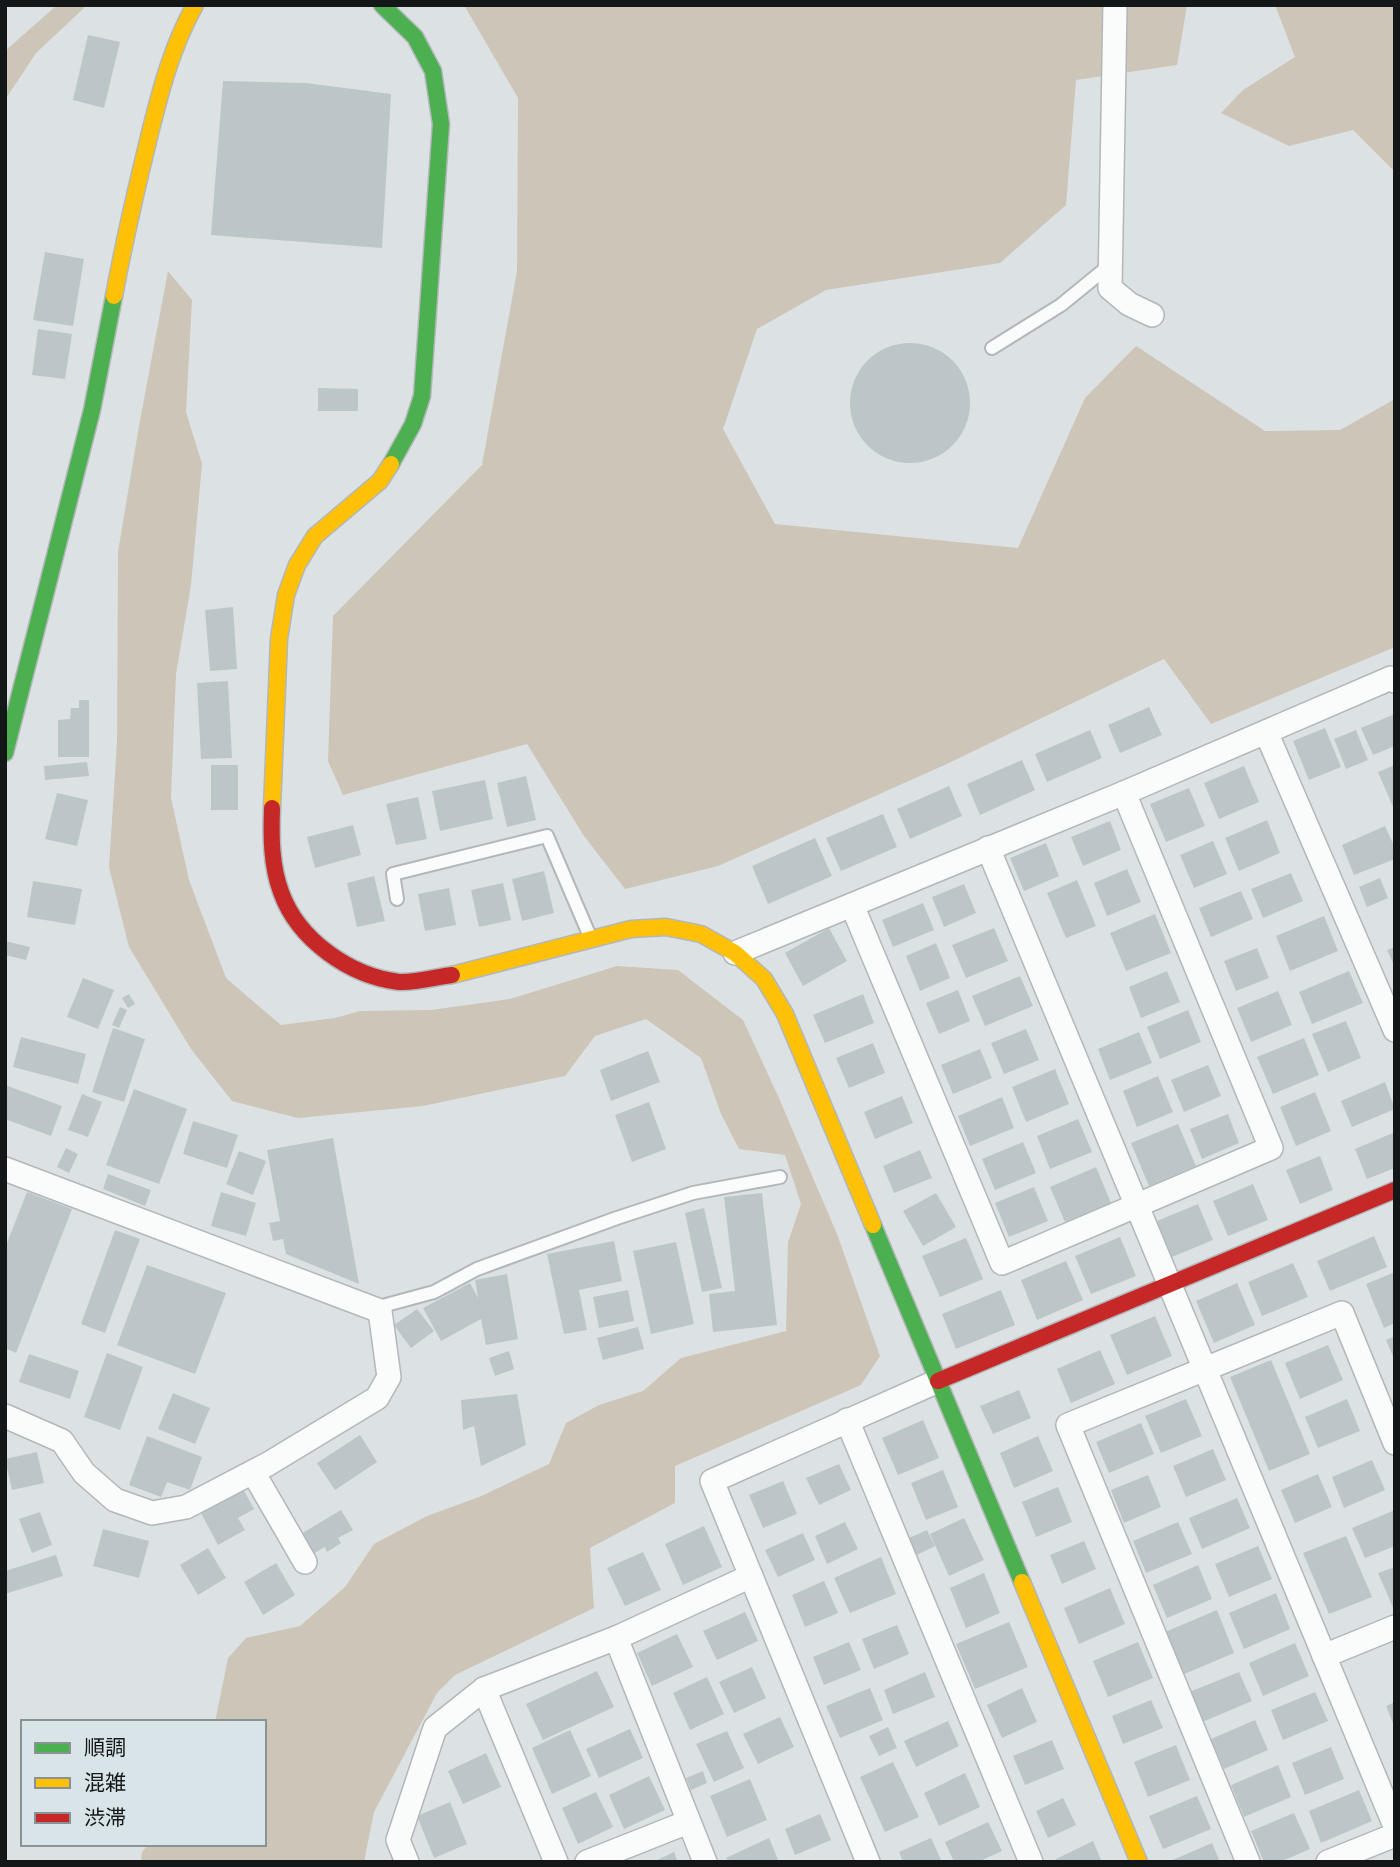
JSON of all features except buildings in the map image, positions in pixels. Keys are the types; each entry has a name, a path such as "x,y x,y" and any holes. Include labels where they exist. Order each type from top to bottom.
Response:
{"street":[{"path":"5,753 92,410 130,212 162,86 186,21 195,5"},
{"path":"382,5 415,37 433,71 441,124 425,370 422,396 413,424 398,455 380,481 315,536 296,565 286,595 279,639 271,842 281,893 298,923 319,947 349,968 400,982 450,975 631,929 666,927 701,934 735,953 764,979 785,1014 1139,1862"},
{"path":"1115,5 1110,288 1129,304 1152,315"},
{"path":"735,953 1124,793 1391,678 1395,681"},
{"path":"1266,732 1395,1030"},
{"path":"852,905 1002,1263 1271,1148 1124,793"},
{"path":"988,848 1395,1826"},
{"path":"5,1169 380,1311 389,1377 377,1398 253,1472 186,1507 152,1513 115,1500 84,1472 62,1441 5,1416"},
{"path":"868,1862 712,1481 938,1381 1395,1190"},
{"path":"1248,1862 1068,1424 1342,1313 1395,1443"},
{"path":"847,1420 1031,1862"},
{"path":"253,1472 304,1562"},
{"path":"407,1862 398,1840 435,1728 484,1689 615,1638 751,1576"},
{"path":"1324,1656 1395,1627"},
{"path":"615,1638 705,1862"},
{"path":"484,1689 556,1862"},
{"path":"587,1862 688,1822"},
{"path":"1328,1862 1395,1835"}],"lane":[{"path":"992,348 1061,305 1110,265"},
{"path":"397,899 393,874 547,836 591,939"},
{"path":"374,1308 434,1292 477,1269 668,1201 694,1193 780,1177"}],"shaded area":[{"path":"57,5 83,5 84,8 36,53 5,100 5,51"},
{"path":"464,5 1187,5 1177,65 1076,80 1066,205 1000,263 826,290 757,329 723,429 775,524 1018,548 1085,398 1136,346 1265,431 1340,430 1395,399 1395,647 1211,724 1164,659 949,763 718,866 625,889 584,836 527,744 343,795 328,761 333,616 482,465 517,271 518,98"},
{"path":"1275,5 1395,5 1395,172 1353,130 1289,146 1221,113 1243,90 1295,57"},
{"path":"168,271 192,300 186,412 202,464 191,585 176,674 171,798 189,880 226,978 281,1025 335,1018 360,1011 431,1010 510,999 617,966 678,970 743,1020 837,1234 880,1356 861,1385 675,1466 675,1503 590,1548 594,1608 455,1675 437,1693 374,1812 364,1862 141,1862 142,1852 147,1846 266,1846 266,1720 215,1720 228,1658 246,1638 300,1626 345,1587 374,1544 427,1516 479,1497 549,1464 566,1423 599,1405 643,1391 681,1358 786,1331 788,1242 801,1204 785,1155 739,1149 721,1114 701,1058 646,1019 595,1036 565,1076 423,1106 298,1118 232,1101 191,1049 129,947 109,867 117,742 118,552"}],"traffic: fast":[{"path":"382,5 415,37 433,71 441,124 422,396 413,424 391,464"},
{"path":"5,753 92,410 114,296"},
{"path":"873,1225 1022,1582"}],"traffic: slow":[{"path":"114,296 130,216 158,103 173,53 195,5"},
{"path":"272,808 279,639 286,595 297,565 315,536 380,481 391,464"},
{"path":"452,975 631,929 666,927 701,934 735,953 764,979 785,1014 873,1225"},
{"path":"1022,1582 1139,1862"}],"traffic: jam":[{"path":"272,808 272,850 281,892 289,909 313,940 345,964 381,978 405,982 452,975"},
{"path":"938,1381 1395,1190"}]}
